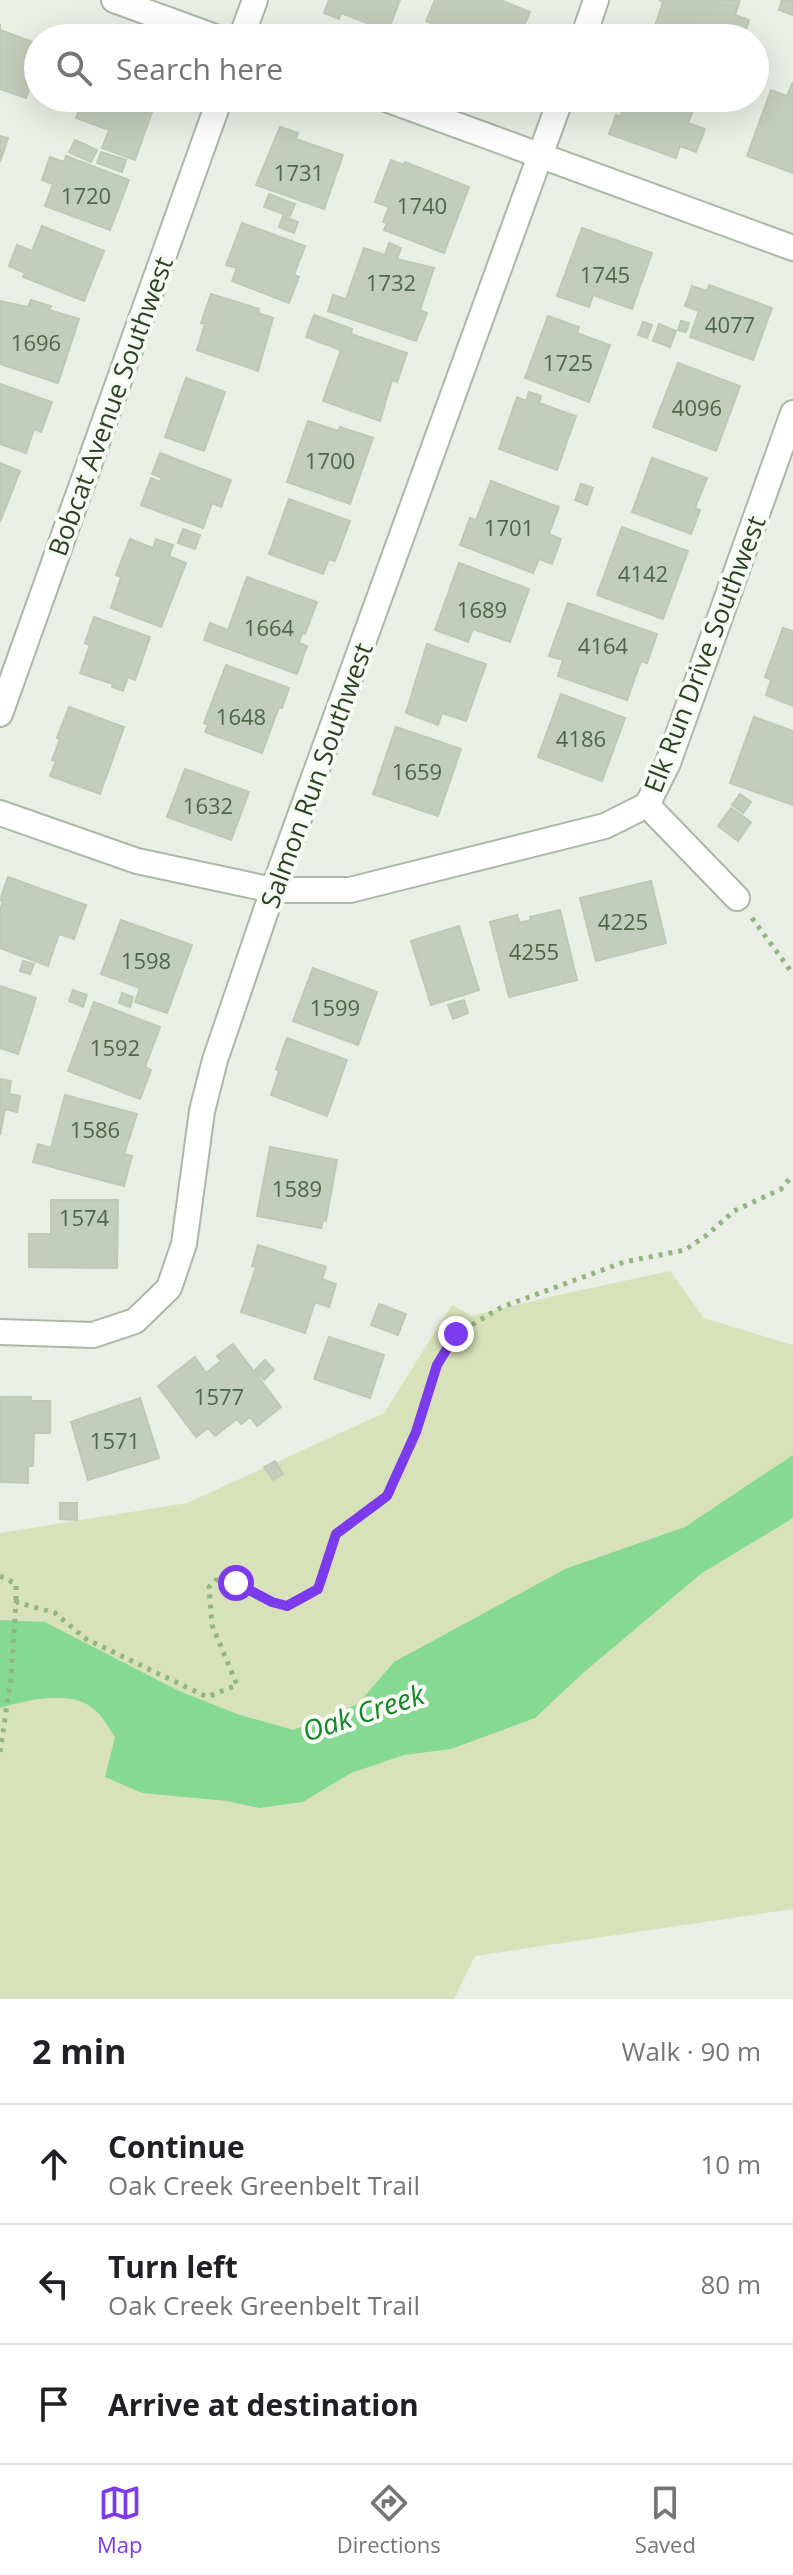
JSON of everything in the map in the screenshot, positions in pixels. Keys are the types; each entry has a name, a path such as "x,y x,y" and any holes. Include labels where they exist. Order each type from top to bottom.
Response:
{"street":[{"path":"114,0 180,24"},
{"path":"246,24 255,0"},
{"path":"588,24 596,0"},
{"name":"Bobcat Avenue Southwest","path":"0,714 215,112"},
{"path":"422,112 793,248"},
{"name":"Salmon Run Southwest","path":"0,1332 93,1335 135,1321 169,1288 184,1244 202,1111 215,1060 273,890 556,112"},
{"name":"Elk Run Drive Southwest","path":"0,813 137,861 273,890 350,890 605,826 647,805 668,763 793,413"},
{"path":"647,805 737,898"}],"path":[{"path":"737,898 793,974"},
{"path":"16,1602 55,1613 86,1639 207,1697 237,1685 212,1625 209,1587 216,1580 225,1580 287,1606 318,1589 336,1534 387,1496 416,1432 437,1365 456,1334 502,1307 624,1262 685,1250 734,1211 781,1189 793,1175"},
{"path":"0,1576 16,1584 5,1731 0,1752"}],"shaded area":[{"path":"670,1271 704,1318 793,1345 793,1909 475,1956 454,1999 0,1999 0,1533 187,1503 384,1413 452,1305 471,1316"}],"water":[{"name":"Oak Creek","path":"793,1455 793,1518 702,1573 583,1673 535,1718 451,1749 404,1755 351,1773 303,1802 259,1808 227,1801 142,1793 105,1777 115,1737 99,1714 86,1704 50,1698 0,1708 0,1620 45,1622 177,1690 237,1714 293,1730 358,1704 394,1662 565,1569 685,1527"}],"building":[{"path":"329,0 400,0 391,24 370,24 341,13 339,19 324,13"},
{"path":"435,0 500,0 530,12 525,24 433,24 426,21"},
{"path":"659,0 740,0 735,15 749,20 748,24 656,24 663,2"},
{"path":"782,0 793,0 793,15 779,10"},
{"path":"0,30 24,39 24,97 0,89"},
{"path":"793,82 793,173 747,156 763,112 769,112 771,90 787,96"},
{"path":"78,112 152,112 135,160 102,148 109,130 76,118"},
{"path":"622,112 692,112 688,123 705,129 696,152 680,146 676,158 609,134 616,115 620,117"},
{"path":"280,127 298,133 296,139 343,155 324,209 256,185"},
{"path":"0,136 8,138 0,162"},
{"path":"75,140 97,150 91,162 69,152"},
{"path":"101,152 126,160 122,172 97,163"},
{"path":"66,156 129,180 110,230 45,206 53,184 42,180 50,157 64,162"},
{"path":"391,160 404,165 405,162 469,187 444,253 384,230 387,223 383,222 389,207 375,202"},
{"path":"269,194 295,204 290,216 264,207"},
{"path":"283,216 298,222 294,233 279,227"},
{"path":"242,223 305,246 294,275 299,277 289,303 232,281 237,268 226,265"},
{"path":"42,226 104,251 84,301 23,277 25,273 9,266 17,245 32,251"},
{"path":"582,228 652,253 632,309 593,295 589,307 557,296"},
{"path":"389,243 401,248 397,259 434,268 420,310 427,313 416,341 328,311 333,295 346,299 364,248 385,255"},
{"path":"709,285 772,308 753,360 690,337 699,311 685,306 692,286 707,291"},
{"path":"211,294 259,309 258,313 273,318 258,371 197,350 205,324 201,323"},
{"path":"31,300 51,306 49,310 79,319 58,383 0,364 0,301 28,307"},
{"path":"314,315 352,329 351,334 407,353 397,382 392,380 380,421 323,401 341,350 306,337"},
{"path":"548,316 579,327 577,333 610,345 589,402 525,378"},
{"path":"681,321 689,323 686,332 678,330"},
{"path":"643,322 652,325 647,338 638,335"},
{"path":"659,324 676,331 670,347 653,341"},
{"path":"678,363 740,386 716,451 653,427"},
{"path":"186,378 225,392 204,451 165,437"},
{"path":"0,384 52,402 41,432 34,429 26,453 0,444"},
{"path":"529,392 541,396 539,403 576,416 557,470 499,449 517,397 526,401"},
{"path":"308,421 373,438 350,504 287,482"},
{"path":"160,453 231,480 221,507 212,503 203,528 141,505 151,478 160,482 162,478 152,474"},
{"path":"652,458 707,478 695,508 700,510 691,534 632,512"},
{"path":"0,463 20,471 0,522"},
{"path":"491,481 559,507 549,534 561,539 552,564 539,559 533,573 460,545 470,518 476,520"},
{"path":"581,484 593,488 587,505 575,500"},
{"path":"289,499 350,521 335,561 329,559 323,574 269,554"},
{"path":"622,527 688,551 663,619 597,595"},
{"path":"183,529 200,535 195,549 178,543"},
{"path":"130,539 153,548 156,539 173,545 169,556 186,563 161,627 111,608 121,577 116,575"},
{"path":"459,563 529,589 510,642 473,629 468,642 435,630"},
{"path":"247,577 317,602 299,643 307,646 297,674 204,640 210,623 228,630"},
{"path":"568,603 657,634 647,663 641,661 627,700 558,676 563,660 549,656"},
{"path":"94,617 150,637 135,680 128,677 123,691 112,687 113,684 80,673 90,645 85,643"},
{"path":"783,628 793,631 793,706 766,695 771,680 765,677"},
{"path":"427,644 486,664 466,721 442,713 438,725 406,713"},
{"path":"226,665 289,688 262,753 205,732 208,725 204,723"},
{"path":"561,694 625,718 602,781 538,757"},
{"path":"69,707 124,727 100,794 50,776 56,761 52,760 60,739 57,738"},
{"path":"754,717 793,731 793,805 730,783"},
{"path":"396,727 461,749 438,816 373,794"},
{"path":"185,769 249,792 231,840 167,817"},
{"path":"740,794 751,802 743,813 732,805"},
{"path":"731,808 751,822 738,841 718,826"},
{"path":"8,877 86,905 74,939 59,934 48,966 0,948 0,910 3,901 0,900"},
{"path":"651,881 666,943 596,961 580,898"},
{"path":"560,910 577,980 509,997 490,922 517,915 520,923 531,920 530,917"},
{"path":"121,920 192,945 167,1013 135,1002 140,988 101,974"},
{"path":"459,926 479,990 431,1005 411,941"},
{"path":"23,961 34,964 30,974 20,971"},
{"path":"313,968 377,992 358,1045 293,1021"},
{"path":"0,986 36,998 18,1054 0,1048"},
{"path":"73,990 87,995 83,1007 69,1001"},
{"path":"122,993 133,997 130,1007 119,1003"},
{"path":"464,1000 468,1013 453,1019 448,1005"},
{"path":"94,1002 160,1027 145,1067 151,1070 140,1099 68,1071"},
{"path":"287,1038 347,1060 327,1116 271,1095"},
{"path":"0,1079 11,1081 9,1094 20,1096 17,1112 5,1109 0,1135"},
{"path":"65,1095 137,1114 124,1154 132,1156 124,1186 33,1162 38,1144 51,1148"},
{"path":"270,1147 337,1160 326,1221 323,1220 321,1228 257,1216"},
{"path":"51,1200 118,1200 117,1268 29,1267 29,1234 51,1234"},
{"path":"258,1245 326,1267 322,1279 336,1284 329,1307 315,1302 305,1333 241,1312 256,1267 252,1266"},
{"path":"379,1304 406,1314 398,1335 371,1325"},
{"path":"329,1337 384,1355 370,1398 314,1379"},
{"path":"233,1344 281,1407 257,1426 250,1417 241,1424 237,1419 215,1436 208,1428 196,1437 158,1386 195,1357 206,1373 221,1361 217,1356"},
{"path":"265,1360 274,1370 264,1380 255,1370"},
{"path":"1,1397 31,1397 31,1401 50,1401 50,1433 34,1433 33,1466 28,1466 28,1483 0,1482"},
{"path":"140,1398 159,1458 88,1480 71,1422"},
{"path":"275,1461 283,1474 273,1480 264,1467"},
{"path":"60,1503 77,1503 77,1520 60,1519"}],"route":[{"path":"236,1583 256,1595 287,1606 318,1589 336,1534 387,1496 416,1432 437,1365 456,1334"}]}
